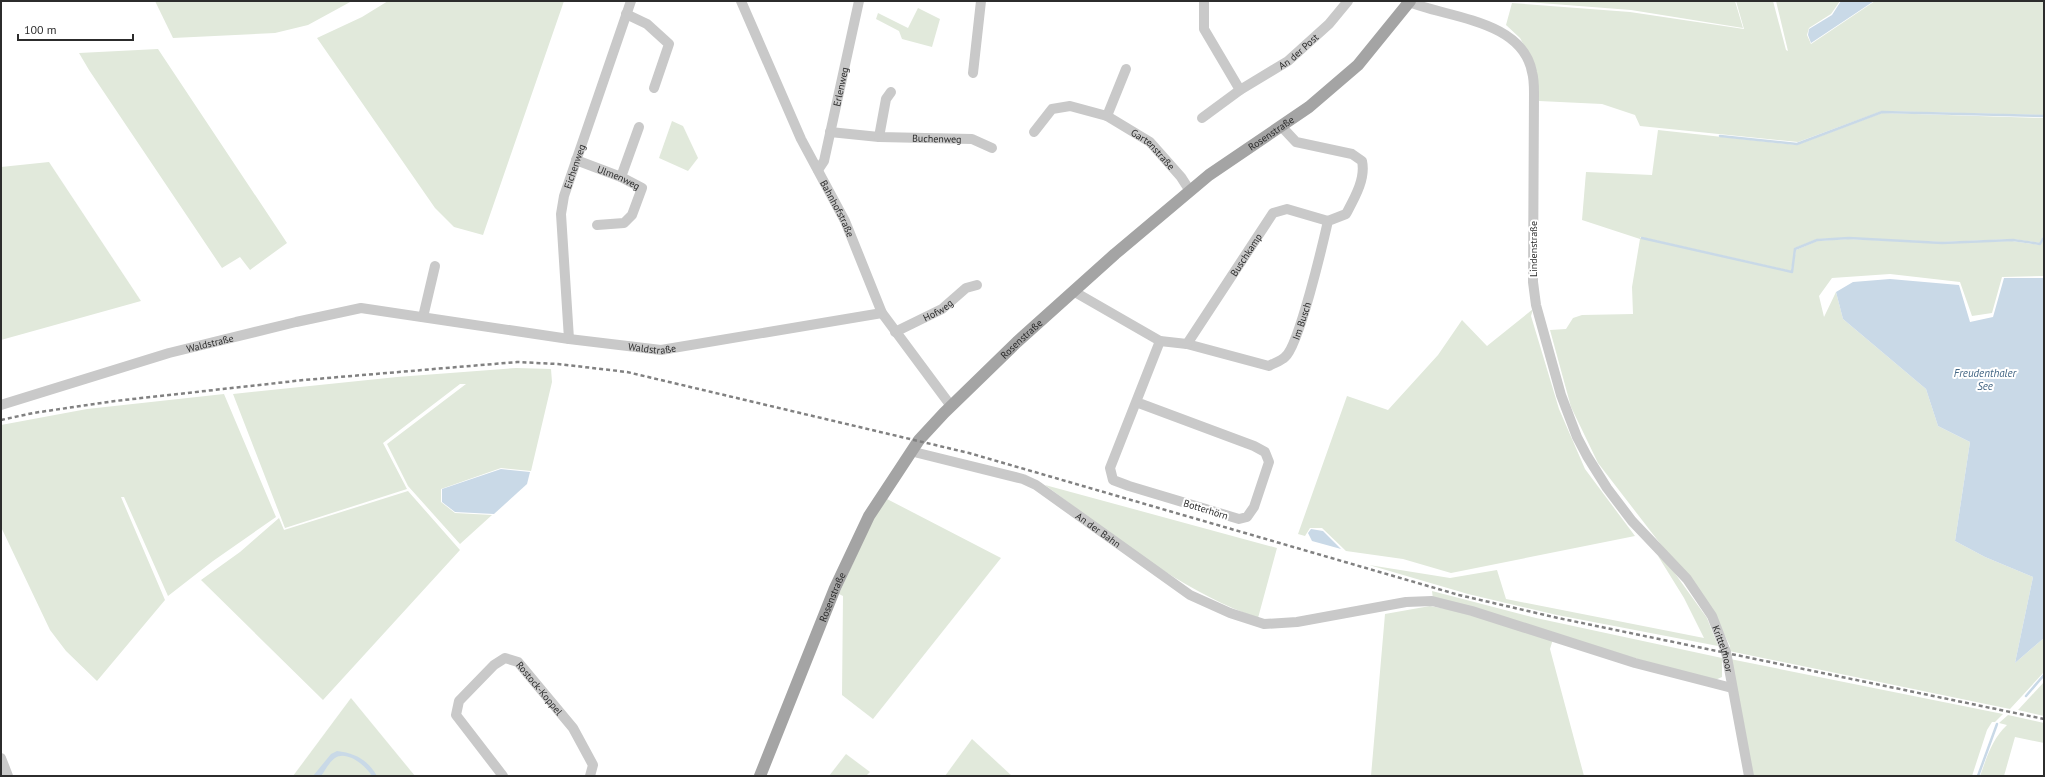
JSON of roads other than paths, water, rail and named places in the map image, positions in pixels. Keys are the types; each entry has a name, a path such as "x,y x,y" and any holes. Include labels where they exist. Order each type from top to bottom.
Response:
{"main road":[{"name":"Rosenstraße","path":"760,776 835,588 869,516 912,450 951,406 1073,291 1209,175 1309,107 1358,65 1408,1"}],"street":[{"name":"Eichenweg","path":"568,340 561,214 564,196 631,1"},
{"name":"Bahnhofstraße","path":"741,1 800,139 845,221 882,313 951,406"},
{"name":"Erlenweg","path":"818,170 824,161 860,1"},
{"path":"974,73 981,1"},
{"path":"1204,1 1204,29 1240,90"},
{"name":"An der Post","path":"1202,118 1240,90 1288,61 1329,24 1348,1"},
{"name":"Lindenstraße","path":"1408,1 1492,27 1510,37 1524,52 1530,64 1534,93 1532,264 1536,305 1542,329 1561,395 1577,436 1587,456 1607,488 1632,521 1653,543"},
{"path":"626,14 647,24 669,44 654,88"},
{"path":"1107,116 1126,69"},
{"path":"879,137 886,99 891,92"},
{"name":"Gartenstraße","path":"1034,132 1052,109 1070,106 1107,116 1150,142 1181,177 1190,191"},
{"path":"1281,126 1296,142 1352,154 1362,161 1363,165 1359,189 1346,214 1328,221"},
{"path":"621,177 639,127"},
{"name":"Buchenweg","path":"830,132 879,137 972,139 992,148"},
{"name":"Ulmenweg","path":"576,160 621,177 642,188 632,215 624,223 597,225"},
{"name":"Buschkamp","path":"1187,344 1272,213 1287,209 1328,221"},
{"name":"Im Busch","path":"1073,291 1160,341 1187,344 1269,366 1287,356 1296,338 1319,265 1328,221"},
{"path":"423,317 435,266"},
{"name":"Hofweg","path":"895,332 942,308 966,288 977,285"},
{"name":"Waldstraße","path":"1,405 169,354 314,318 361,308 568,340 661,350 882,313"},
{"name":"Botterhörn","path":"1136,402 1254,446 1264,452 1269,462 1254,507 1247,517 1240,520 1113,480 1110,468 1160,341"},
{"name":"An der Bahn","path":"912,450 918,453 1023,480 1036,485 1190,595 1230,613 1264,624 1297,622 1406,602 1432,602 1472,611 1635,663 1732,688"},
{"name":"Krittelmoor","path":"1653,543 1687,579 1712,616 1726,652 1749,776"},
{"name":"Rostock-Koppel","path":"503,776 456,715 459,701 494,665 505,658 518,662 573,728 593,764 590,776"},
{"path":"1,758 8,776"}],"water":[{"path":"1841,1 1874,1 1811,43 1808,35 1809,29 1832,15"},
{"name":"Freudenthaler See","path":"2004,278 2044,278 2044,638 2015,663 2033,577 1985,557 1955,541 1970,442 1938,426 1926,389 1843,319 1836,292 1853,282 1890,279 1959,285 1970,322 1993,317"},
{"path":"501,469 530,472 527,484 494,514 455,512 442,502 442,489"},
{"path":"1311,529 1323,531 1341,549 1312,541 1308,533"},
{"path":"337,751 360,758 373,770 377,776 372,776 356,760 345,756 340,756 335,758 329,764 321,776 313,776 331,754"}],"waterway":[{"path":"1720,136 1797,144 1882,112 2044,116"},
{"path":"1642,238 1792,272 1795,249 1817,240 1849,238 1942,243 2013,240 2040,244 2044,237"},
{"path":"2026,696 2044,675"},
{"path":"1978,776 1997,724"}],"railway":[{"path":"1,420 33,413 115,401 304,380 517,362 558,364 627,372 969,453 1459,595 1558,618 2044,719"}]}
